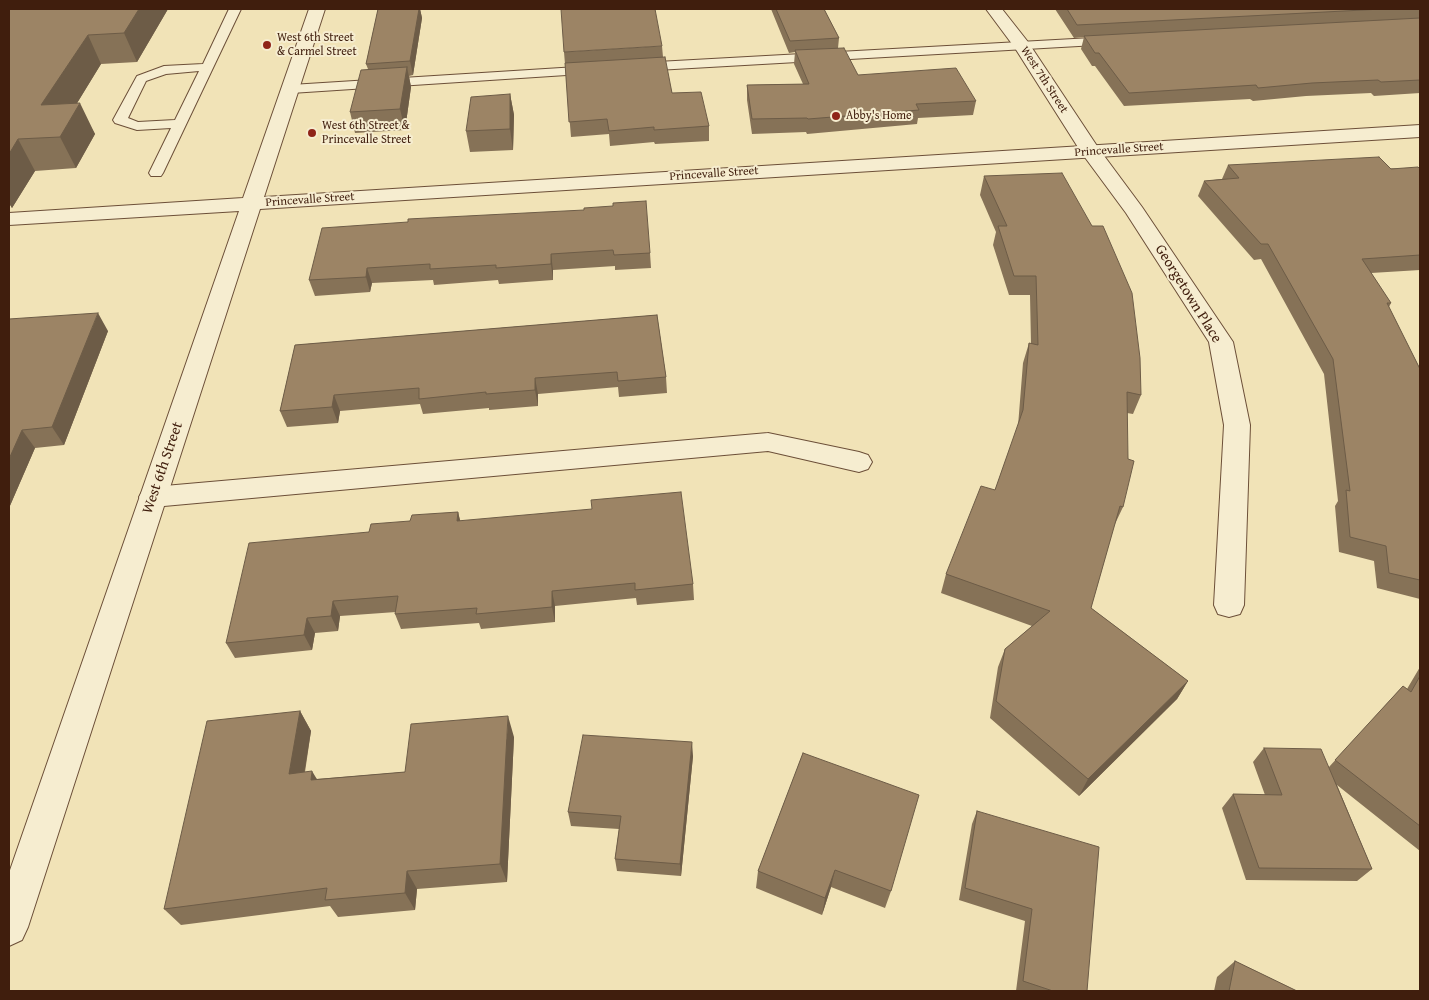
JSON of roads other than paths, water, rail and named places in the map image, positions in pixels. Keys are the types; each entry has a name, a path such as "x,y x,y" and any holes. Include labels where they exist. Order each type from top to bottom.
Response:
{"street":[{"name":"West 6th Street","path":"9,927 317,9"},
{"name":"West 7th Street","path":"994,9 1022,46 1091,152"},
{"name":"Princevalle Street","path":"9,219 1091,152 1418,134"},
{"name":"Georgetown Place","path":"1091,152 1135,211 1221,342 1237,425 1229,605"},
{"path":"153,497 768,442 859,462"}],"lane":[{"path":"156,173 234,9"},
{"path":"626,68 1121,40"},
{"path":"179,124 137,126 120,120 141,79 164,70 206,67"},
{"path":"290,89 607,70"}],"place":[{"name":"West 6th Street & Carmel Street","path":"267,45"},
{"name":"Abby's Home","path":"836,116"},
{"name":"West 6th Street & Princevalle Street","path":"312,133"}]}
